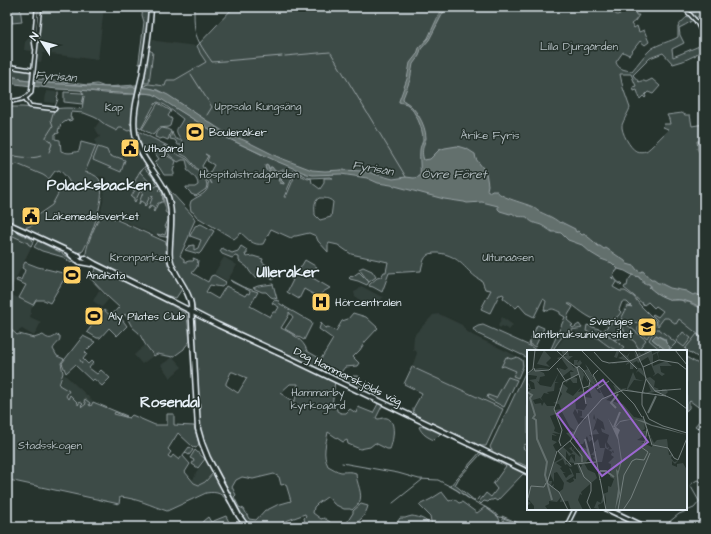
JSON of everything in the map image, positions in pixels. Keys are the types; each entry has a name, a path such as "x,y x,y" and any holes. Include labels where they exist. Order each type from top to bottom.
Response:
{"main road":[{"path":"151,7 147,48 134,116 134,131 141,153 161,182 168,198 172,216 170,257 186,290 192,309 198,429 211,464 239,516 247,527"},
{"path":"7,224 68,252 78,258 80,262 84,260"},
{"path":"78,258 83,256 84,260"},
{"name":"Dag Hammarskjölds väg","path":"84,260 180,306 192,309 231,331 527,471"},
{"path":"180,306 186,306 192,309"},
{"path":"180,306 187,312 193,345"},
{"path":"189,318 192,309"},
{"path":"609,510 645,527"}],"street":[{"path":"7,102 25,98 29,96 31,92 39,7"},
{"path":"683,7 696,21 704,36"},
{"path":"7,66 34,70"},
{"path":"25,98 30,106 55,109"},
{"path":"566,527 574,510"}],"shaded area":[{"path":"41,7 104,7 98,60 43,53 41,62 36,61"},
{"path":"34,31 32,51 24,50 25,42"},
{"path":"151,39 156,41 197,46 200,53 208,63 169,87 149,84 154,51 150,49"},
{"path":"46,91 57,92 56,103 45,102"},
{"path":"100,120 107,126 117,131 119,128 128,131 133,129 134,135 164,190 170,216 167,237 165,238 155,235 102,212 104,184 106,182 106,178 85,172 96,146 95,140 100,137 95,128"},
{"path":"7,163 13,166 17,164 43,175 56,183 60,191 52,205 39,213 33,225 23,229 7,221"},
{"path":"11,228 35,239 7,297 7,236"},
{"path":"224,257 237,265 227,281 215,274"},
{"path":"361,286 385,297 382,298 379,307 363,302 355,297 354,292"},
{"path":"99,290 109,299 102,307 93,301"},
{"path":"10,294 33,305 30,317 41,322 34,336 22,329 15,333 7,325 7,300"},
{"name":"Sveriges lantbruksuniversitet","path":"627,302 634,309 658,325 664,318 679,319 697,334 685,350 555,350 566,335 587,325 603,329 608,321 615,319 620,314"},
{"path":"439,314 462,325 466,331 474,336 525,360 525,365 504,409 412,367 417,353 413,350 414,336 433,315"},
{"path":"502,317 513,325 509,330 502,326 500,328 498,326"},
{"path":"145,345 153,356 142,364 134,355"},
{"path":"173,357 182,367 170,378 161,365"},
{"path":"64,374 93,401 84,417 69,400 66,393 60,386"},
{"path":"207,459 214,472 205,482 199,485 194,483 192,481 196,472"}],"green space":[{"path":"10,7 20,7 22,22 12,23"},
{"path":"143,7 149,7 149,25 143,64 139,64 144,22 142,15"},
{"name":"Årike Fyris","path":"235,7 606,7 607,10 612,8 614,13 617,15 635,9 636,15 639,15 631,24 634,28 637,26 639,32 644,30 649,42 645,45 640,41 629,55 623,52 616,62 622,69 632,71 651,49 678,37 679,24 690,15 704,7 704,12 679,28 680,35 684,43 672,49 673,57 704,44 704,78 702,53 698,53 683,61 673,64 663,53 650,58 633,75 639,82 646,82 652,79 660,86 653,94 648,92 645,95 645,98 643,96 640,99 637,90 634,91 633,87 636,86 631,74 620,74 630,108 622,128 624,136 636,151 642,152 648,150 668,130 663,127 664,124 670,124 667,115 682,113 685,115 690,115 692,126 704,124 704,139 699,143 699,141 697,141 697,148 699,152 704,152 704,304 664,290 622,263 613,275 622,285 621,286 611,277 616,282 613,287 620,291 625,291 634,297 655,320 655,326 642,320 639,324 636,322 632,326 621,319 628,306 632,307 627,302 622,302 619,310 621,312 616,318 605,321 591,318 571,304 568,304 573,307 567,320 573,325 571,326 573,328 579,324 582,328 569,331 560,339 553,350 550,350 565,317 560,314 560,312 552,309 548,311 544,310 546,301 543,299 534,317 526,313 519,305 516,308 503,298 504,295 502,294 499,295 490,313 481,309 491,290 485,289 482,281 471,273 458,260 446,254 434,253 427,255 421,271 389,273 382,292 369,286 377,278 381,277 384,272 386,272 388,262 351,254 338,245 329,243 328,252 318,241 316,236 309,233 291,238 271,229 263,244 251,242 241,233 234,239 197,217 191,211 191,201 207,190 209,183 187,157 181,154 181,145 178,145 175,140 170,139 172,132 176,138 182,141 177,130 183,119 165,105 158,102 153,107 141,129 130,123 133,129 128,131 119,128 117,131 94,117 84,113 71,112 70,118 72,118 72,120 68,120 63,123 60,126 60,129 59,128 59,133 55,134 55,139 60,140 61,151 63,152 70,153 79,151 81,142 96,146 85,172 93,174 99,179 101,186 100,204 90,236 83,251 77,253 82,253 79,254 24,228 33,225 36,216 52,205 59,192 72,186 59,170 55,171 49,179 17,164 13,166 7,163 7,107 52,110 63,108 82,109 84,96 82,104 64,102 64,92 82,93 84,95 81,90 119,94 153,94 204,126 263,155 227,135 177,101 157,90 143,87 106,87 136,85 146,86 145,85 149,84 165,86 167,80 175,80 206,62 197,46","holes":["205,154 209,156 207,161 214,165 209,174 204,167 212,184 202,166 208,156","294,170 309,178 330,177 333,178 324,178 324,183 320,189 312,183 311,178 308,179 296,173 286,197 284,197 294,174 292,173","319,198 325,198 333,202 331,217 320,220 315,215 315,205"]},
{"path":"149,50 153,52 149,83 144,83 146,71 144,69"},
{"path":"7,68 30,70 30,81 7,76"},
{"path":"37,79 88,85 97,84 105,87 37,82"},
{"path":"158,103 171,111 168,116 172,119 170,126 159,128 153,135 142,129"},
{"path":"162,128 171,131 168,140 155,137 157,131"},
{"path":"138,131 168,146 167,148 164,145 166,155 176,161 173,171 174,175 164,175 154,162 159,159 154,152 148,148 144,153 137,134"},
{"path":"98,147 107,150 109,155 115,158 117,157 125,160 121,172 93,160"},
{"path":"169,148 187,159 206,181 206,189 196,196 191,194 186,187 195,187 198,185 197,181 187,170 186,160 178,162 169,155"},
{"path":"148,166 164,190 169,204 169,234 166,237 159,236 157,234 165,235 168,214 165,212 166,208 162,190 144,168"},
{"path":"143,168 140,172 154,187 158,185 160,188 158,190 160,192 161,190 162,191 163,202 158,203 154,212 153,211 155,208 151,205 148,209 153,196 152,195 151,197 150,196 145,207 145,204 141,201 139,204 143,192 140,191 135,202 134,198 131,197 135,190 133,190 132,185 139,172"},
{"name":"Hammarby kyrkogård","path":"155,171 195,220 180,256 186,262 193,261 193,258 198,260 197,267 192,273 208,282 211,276 214,275 226,282 222,287 210,285 206,292 218,299 226,286 245,296 247,293 249,294 250,291 230,280 243,287 258,292 250,306 270,317 279,307 272,303 274,300 279,301 280,304 312,324 304,340 285,329 293,317 289,312 289,315 281,328 297,337 303,343 307,351 321,359 333,339 319,329 321,323 325,328 328,327 336,331 342,321 348,319 353,313 366,317 378,328 353,357 359,363 357,366 345,367 335,380 332,407 341,413 346,413 350,409 356,413 358,407 373,413 379,402 383,404 376,418 386,418 392,423 392,442 390,449 375,443 370,447 360,449 348,444 347,440 343,442 328,432 325,457 328,466 341,472 356,473 361,496 359,503 352,510 344,509 334,504 327,497 314,507 313,513 321,519 324,518 330,522 333,526 332,527 306,527 304,518 306,516 305,514 283,522 275,527 250,527 210,457 203,442 200,428 194,306 174,264 172,255 174,218 172,205","holes":["231,372 247,378 238,393 226,385","290,384 298,384 295,401 280,393","274,474 279,477 281,485 286,484 291,501 265,510 256,520 249,519 244,509 239,507 234,497 236,495 232,487 236,480 242,477 253,479"]},
{"name":"Kronparken","path":"102,213 166,242 168,265 182,289 176,298 162,294 88,259 86,253 88,244"},
{"path":"201,224 214,231 199,254 185,250 189,246 194,245 194,250 198,248 201,240 190,236 195,226"},
{"path":"11,229 32,239 33,242 31,246 28,243 11,235 10,236 11,233 9,232"},
{"path":"38,241 66,256 70,256 74,260 71,263 63,257 34,247"},
{"path":"241,246 247,250 247,254 245,254 246,257 253,256 263,259 262,262 270,270 273,280 271,279 269,273 257,276 256,279 247,267 239,261 239,257 235,256 232,258 222,254 220,251 222,248 232,253 238,251"},
{"path":"305,260 317,267 311,277 330,288 318,297 304,289 299,299 287,292 293,280 287,276 292,268 298,272"},
{"path":"25,262 38,267 67,274 50,303 44,300 36,300 33,305 19,298 26,285 16,281 17,279 21,280 25,270 22,268"},
{"name":"Kronparken","path":"97,267 159,298 185,313 187,316 190,341 184,349 173,357 157,354 154,356 139,333 132,327 125,314 121,318 127,326 117,336 109,328 100,338 97,338 87,332 104,310 111,316 118,308 120,308 90,278"},
{"path":"363,267 372,271 376,277 369,282 359,269"},
{"path":"359,272 369,282 367,285 349,278"},
{"path":"632,275 639,277 650,285 653,291 662,296 671,300 689,302 702,309 704,311 704,315 702,314 704,316 704,339 679,319 676,324 668,318 664,318 658,326 657,320 652,315 653,314 658,317 663,311 656,306 654,308 648,302 644,305 624,288 627,286"},
{"path":"273,284 277,299 271,297 266,292 253,288 258,286"},
{"path":"642,322 654,327 647,338 638,331 638,328"},
{"path":"611,323 616,323 616,325 622,328 624,334 620,339 618,338 615,340 603,331"},
{"path":"624,323 646,340 641,346 640,350 638,349 635,342 626,335 622,325"},
{"path":"483,325 530,346 536,350 527,350 526,357 476,333 473,329"},
{"path":"537,325 544,328 535,347 529,344"},
{"path":"587,325 602,330 624,347 622,350 612,348 586,331"},
{"name":"Stadsskogen","path":"7,326 17,335 19,334 34,338 43,335 47,338 57,335 60,336 60,340 53,349 57,356 64,359 61,363 63,373 59,385 69,391 66,396 68,399 70,395 78,403 78,405 80,402 83,404 81,406 82,407 86,404 84,401 85,399 91,406 93,402 127,416 126,417 115,412 114,414 129,418 132,415 155,425 167,425 167,414 174,414 174,425 194,426 199,444 196,448 178,433 168,449 171,452 168,456 171,458 173,455 179,460 189,447 193,450 189,455 186,453 183,456 190,464 185,472 194,483 199,485 205,482 214,472 230,502 229,504 220,494 210,492 167,511 138,501 120,497 119,504 9,480 7,485"},
{"path":"655,329 659,329 676,343 670,349 665,339 656,335 652,339 666,350 661,350 649,340"},
{"path":"683,332 691,338 684,347 676,341"},
{"path":"697,334 704,342 704,363 702,360 685,349"},
{"path":"83,336 95,342 85,352 87,354 83,359 88,364 91,361 93,363 89,368 97,374 101,370 110,378 102,386 94,379 92,381 75,365 66,373 62,363"},
{"path":"506,357 511,359 517,357 522,360 523,366 518,378 513,376 516,371 504,366 501,367"},
{"path":"687,358 704,367 704,414 701,409 690,401 689,408 687,410"},
{"path":"412,367 503,409 486,446 481,446 414,415 413,409 422,393 404,384"},
{"path":"527,372 527,445 525,444 523,448 527,451 527,466 493,452 490,447"},
{"path":"353,376 360,377 360,386 366,392 349,383"},
{"path":"508,377 517,380 504,407 487,398 488,395 496,398"},
{"path":"704,414 704,431 702,431 695,426"},
{"path":"421,426 431,430 433,427 442,432 434,440 423,433 419,427"},
{"path":"195,450 205,459 198,468 192,464 194,460 190,458"},
{"path":"481,451 527,474 527,476 523,474 497,501 494,499 488,502 484,501 481,504 479,502 486,493 491,497 497,489 493,484 506,466 481,454 459,478 455,485 475,502 450,486"},
{"path":"442,492 449,501 454,499 459,503 462,502 477,513 485,507 489,509 498,517 502,527 432,527 430,516 419,505"},
{"path":"361,504 368,506 365,513 361,519 348,526 346,524 353,511"},
{"path":"226,516 229,522 224,527 201,526 203,521 208,517 211,522"},
{"path":"412,516 424,520 430,525 429,527 399,527 398,521 400,518"},
{"path":"502,516 523,525 521,527 505,527"}],"water":[{"name":"Övre Föret","path":"446,7 450,7 443,13 429,40 421,49 419,56 413,64 410,80 403,98 404,101 416,111 424,127 426,138 423,146 424,160 430,159 439,150 445,148 457,146 467,149 475,154 476,159 486,172 488,192 497,191 503,196 533,207 537,211 575,229 576,232 578,231 582,235 584,234 598,246 604,249 606,248 627,264 634,266 640,272 643,271 651,280 670,288 704,297 704,311 690,302 671,300 661,296 649,287 651,287 650,284 644,284 643,280 639,277 618,269 612,263 591,253 582,245 568,240 561,233 552,232 541,225 532,222 527,217 500,211 498,206 482,202 467,203 444,199 378,183 367,178 341,174 307,174 223,136 204,126 153,94 57,89 7,83 7,76 21,78 21,80 46,83 149,88 168,95 224,132 278,157 312,170 364,171 393,179 406,177 414,178 420,176 420,149 423,135 418,120 411,108 407,104 399,101 407,79 410,63 417,54 419,48 428,38 440,12"},
{"path":"266,164 268,165 269,169 272,167 275,171 282,170 287,172 287,175 281,180 284,184 280,183 278,180 284,175 283,173 277,175 272,171 266,170"},
{"path":"656,335 665,340 670,347 669,350 666,350 652,339"}],"waterway":[{"path":"194,7 194,25 196,34 202,47 212,62 282,56"},
{"path":"285,56 330,52"},
{"name":"Fyrisån","path":"331,53 406,177"},
{"path":"191,74 212,107 207,115"},
{"path":"55,107 58,99 58,92"},
{"path":"49,152 52,144 46,137 53,126 51,120 54,110"},
{"path":"7,155 29,158 41,156"},
{"path":"621,335 624,338"},
{"path":"342,463 398,473 419,479 438,480 485,507 497,516 525,527"},
{"path":"393,503 422,480"},
{"path":"663,527 679,514 694,508 699,501 690,485 697,480 704,483"}],"place":[{"name":"Bouleråker","path":"195,132"},
{"name":"Uthgård","path":"130,148"},
{"name":"Läkemedelsverket","path":"31,216"},
{"name":"Anahata","path":"72,275"},
{"name":"Hörcentralen","path":"321,302"},
{"name":"Aly Pilates Club","path":"94,316"},
{"name":"Sveriges lantbruksuniversitet","path":"647,327"}],"district":[{"name":"Polacksbacken","path":"99,185"},
{"name":"Ulleråker","path":"288,272"},
{"name":"Rosendal","path":"170,402"}],"park label":[{"name":"Lilla Djurgården","path":"579,46"},
{"name":"Uppsala Kungsäng","path":"258,106"},
{"name":"Kap","path":"114,107"},
{"name":"Hospitalsträdgården","path":"249,174"},
{"name":"Ultunaåsen","path":"508,257"}]}
